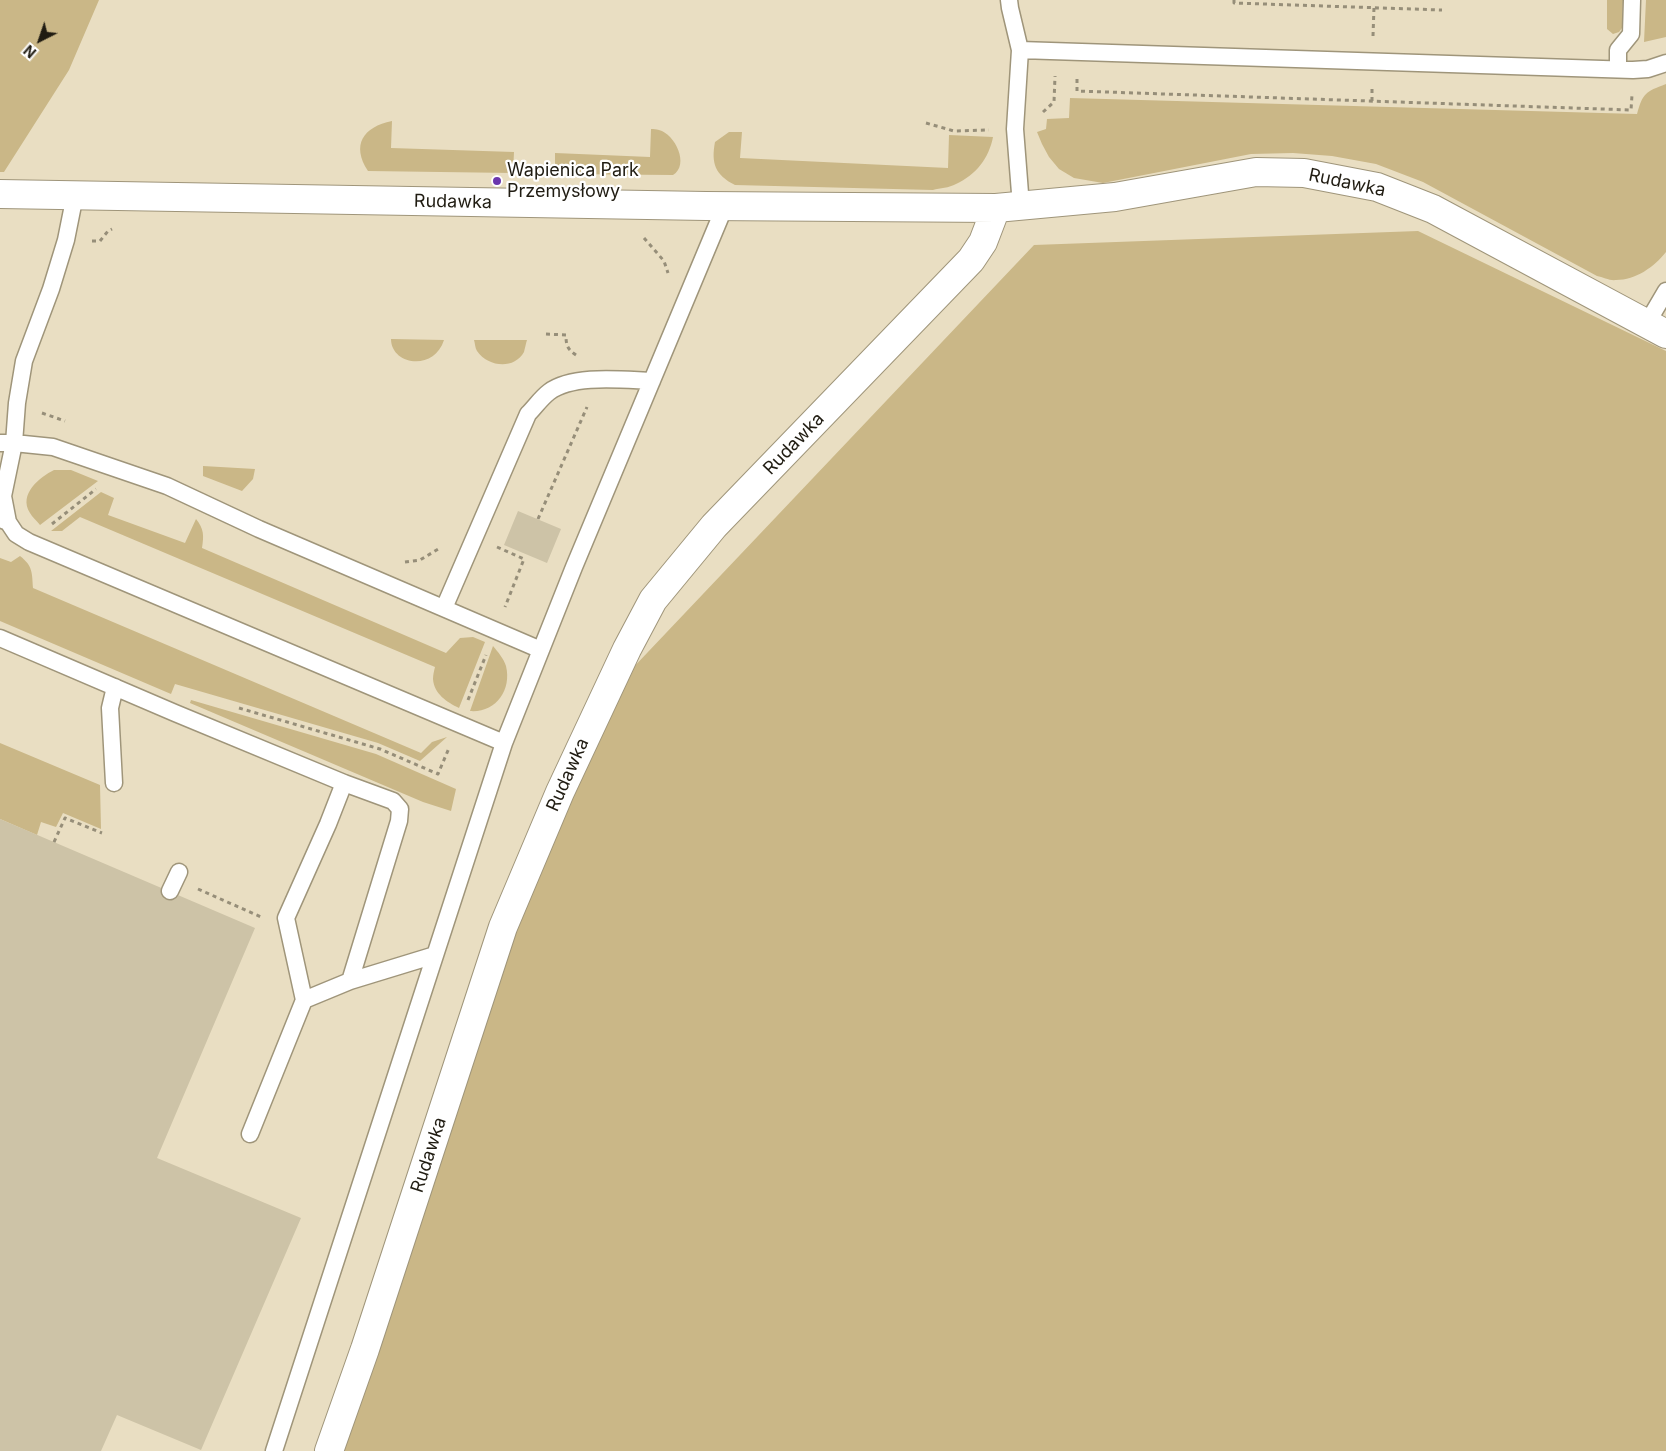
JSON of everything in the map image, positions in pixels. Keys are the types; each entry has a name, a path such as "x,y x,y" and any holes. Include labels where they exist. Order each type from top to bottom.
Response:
{"street":[{"name":"Rudawka","path":"0,194 725,206 1008,207 1115,197 1256,172 1304,173 1378,187 1433,209 1656,330"},
{"name":"Rudawka","path":"329,1451 371,1330 503,928 560,792 627,649 653,600 714,526 970,260 1008,207"}],"lane":[{"path":"1008,207 1020,50 1009,0"},
{"path":"1618,69 1618,50 1631,34 1632,0"},
{"path":"1020,50 1618,69 1648,69 1666,63"},
{"path":"76,195 66,240 51,289 24,361 17,404 7,443 3,496 4,521 16,534 29,542 504,742"},
{"path":"274,1451 504,742 725,206"},
{"path":"1656,330 1666,291"},
{"path":"444,608 528,414 550,391 570,383 592,379 652,381"},
{"path":"7,443 53,447 167,486 259,529 541,650"},
{"path":"0,638 344,783 393,800 400,809 399,821 350,981"},
{"path":"114,783 110,708 115,687"},
{"path":"250,1134 304,1000 286,918 344,783"},
{"path":"170,891 179,872"},
{"path":"304,1000 350,981 435,955"}],"path":[{"path":"1234,0 1234,2 1442,10"},
{"path":"66,240 100,242 108,231 115,228"},
{"path":"640,235 664,261 669,275"},
{"path":"538,519 591,398 593,360 579,357 570,351 566,345 566,335 546,334"},
{"path":"29,542 100,486 108,488 115,468"},
{"path":"524,559 526,554"},
{"path":"54,842 65,818 102,833"},
{"path":"191,886 276,923 286,918"}],"shaded area":[{"path":"0,0 99,0 69,70 4,172 0,172"},
{"path":"1607,0 1623,0 1622,28 1619,32 1613,34 1607,29"},
{"path":"1646,0 1666,0 1666,37 1644,42"},
{"path":"1666,84 1666,252 1644,272 1631,278 1616,280 1597,276 1423,182 1376,164 1332,156 1293,153 1251,154 1103,183 1074,178 1059,169 1049,157 1037,132 1046,129 1047,119 1069,118 1070,98 1637,114 1643,97 1649,91"},
{"path":"392,121 391,148 514,152 513,173 368,171 360,153 360,145 363,138 374,128"},
{"path":"651,129 665,133 675,143 680,157 680,164 678,170 673,175 555,174 555,153 650,157"},
{"path":"729,132 742,132 740,158 948,168 949,135 993,137 985,159 970,176 953,185 933,190 735,185 719,173 714,162 715,142"},
{"path":"1418,231 1666,351 1666,1451 343,1451 516,925 571,794 629,672 1034,245"},
{"path":"391,339 444,340 439,350 432,357 423,361 414,361 398,355 393,348"},
{"path":"474,340 527,340 524,352 520,358 508,364 501,364 494,363 482,356 476,350"},
{"path":"203,466 255,469 253,479 242,491 203,476"},
{"path":"54,470 71,470 98,481 40,525 30,513 27,499 32,487"},
{"path":"101,492 114,498 108,515 185,543 196,519 203,532 202,548 446,653 460,638 473,637 485,642 459,708 446,700 436,689 433,679 435,667 80,517 62,531 51,531"},
{"path":"20,556 30,567 33,588 421,753 432,742 447,737 420,761 378,743 175,684 171,694 0,621 0,558 11,562"},
{"path":"493,646 506,666 507,675 504,692 500,699 487,708 479,711 470,711"},
{"path":"191,700 376,754 456,789 451,811 423,802 190,703"},
{"path":"0,743 100,785 101,829 63,813 56,827 41,822 37,835 0,819"}],"building":[{"path":"518,511 561,529 547,563 504,545"},
{"path":"0,819 255,928 157,1158 301,1218 201,1450 117,1415 101,1451 0,1451"}],"place":[{"name":"Wapienica Park Przemysłowy","path":"497,181"}]}
